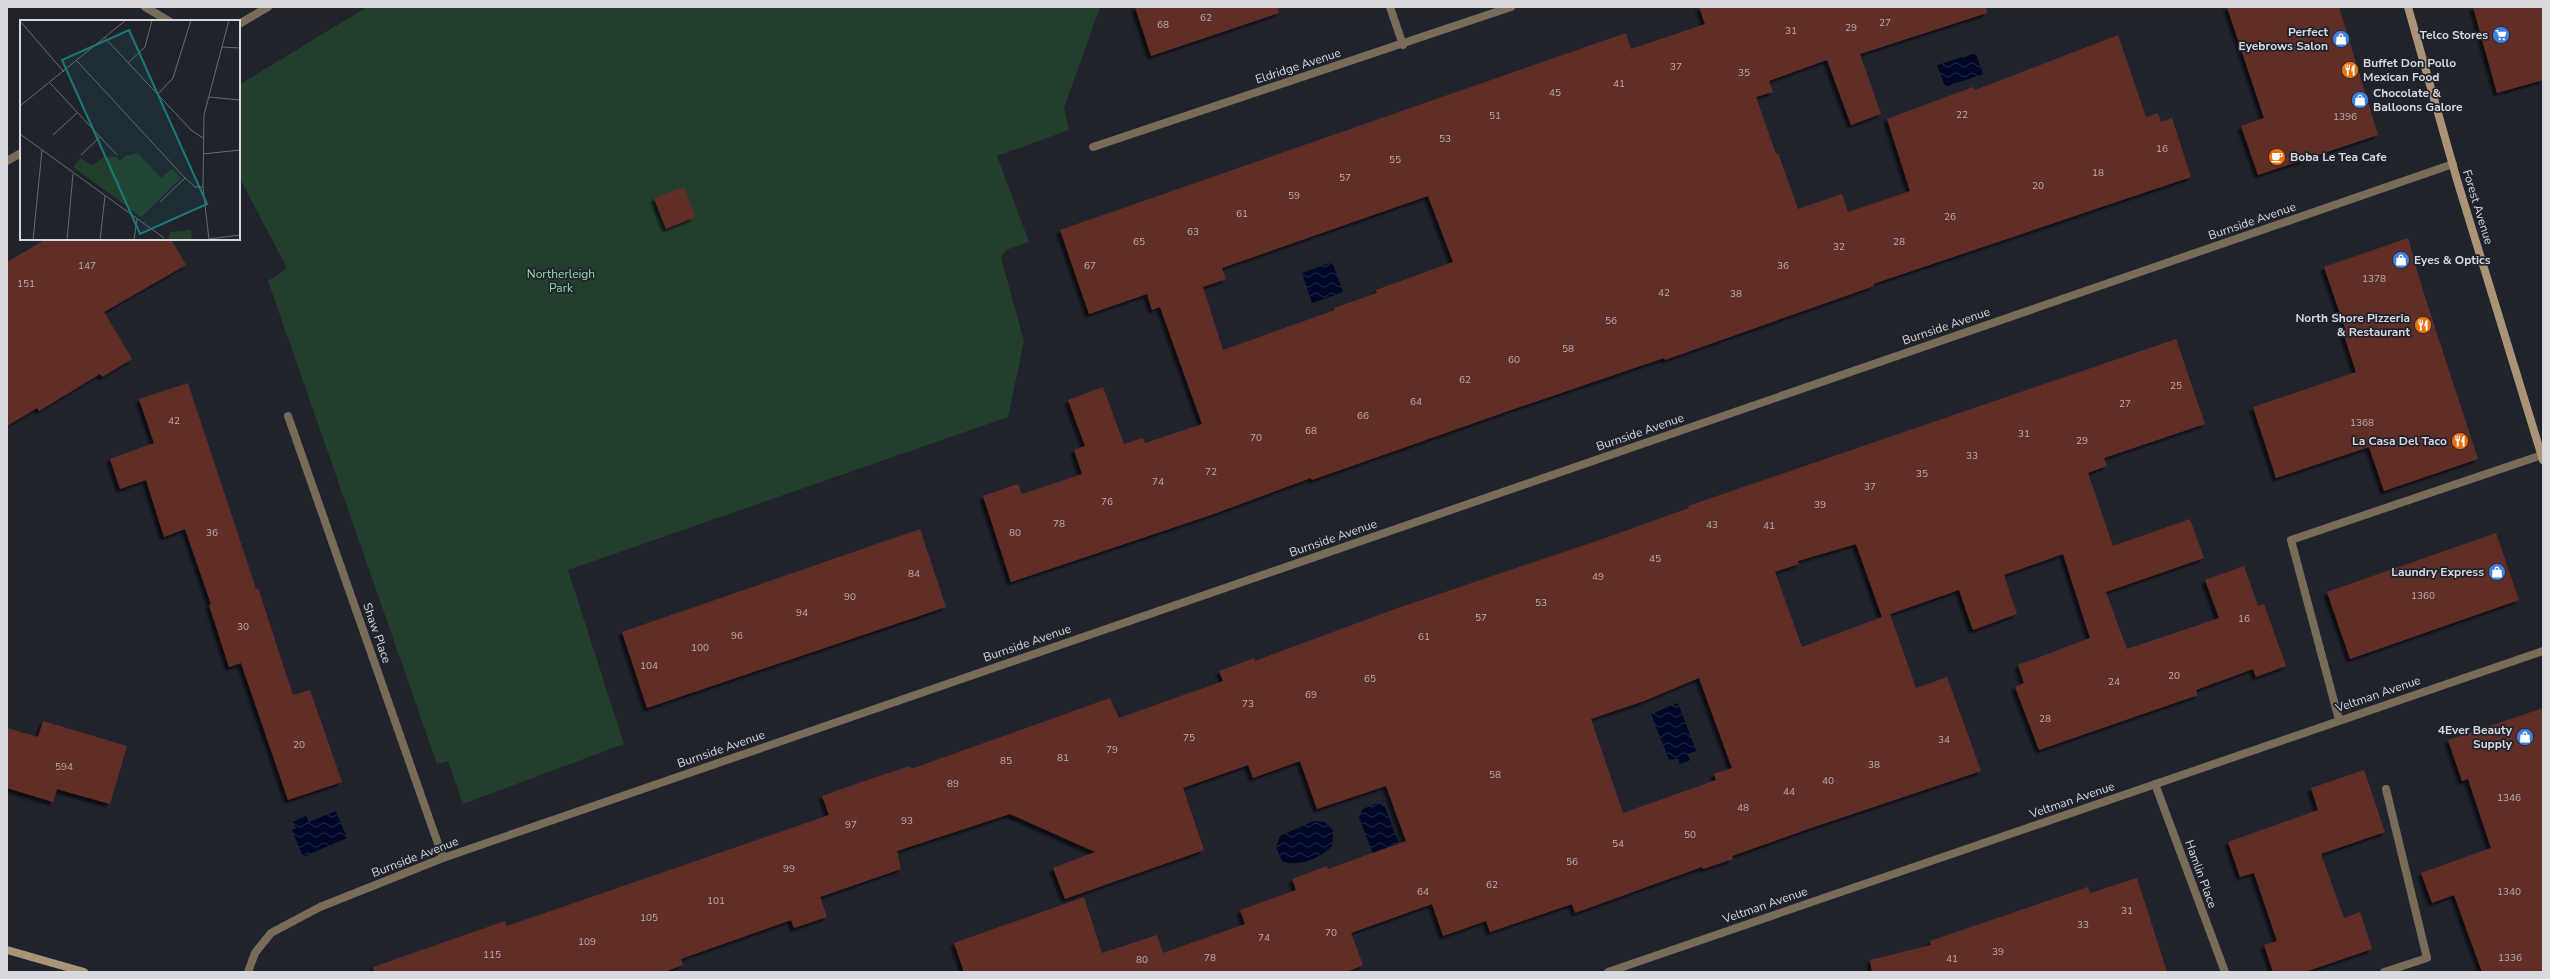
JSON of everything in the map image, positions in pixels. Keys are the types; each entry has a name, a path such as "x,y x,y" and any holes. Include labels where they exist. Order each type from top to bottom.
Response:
{"main road":[{"name":"Forest Avenue","path":"2408,7 2453,164 2542,457"},
{"path":"7,950 84,972"}],"street":[{"path":"145,7 167,20"},
{"path":"240,23 268,7"},
{"path":"1390,7 1403,45"},
{"name":"Eldridge Avenue","path":"1093,147 1403,45 1511,7"},
{"path":"7,161 20,154"},
{"name":"Burnside Avenue","path":"248,972 255,953 271,933 320,907 443,858 2453,164"},
{"name":"Shaw Place","path":"288,416 443,858"},
{"path":"2340,720 2291,540 2542,457"},
{"name":"Veltman Avenue","path":"1609,972 2543,650"},
{"name":"Hamlin Place","path":"2155,784 2225,972"},
{"path":"2384,972 2427,958 2386,789"}],"green space":[{"name":"Northerleigh Park","path":"367,7 1100,7 1064,108 1069,130 997,156 1029,242 1006,250 1001,258 1024,341 1008,417 568,570 624,744 463,804 448,761 437,764 268,281 287,268 240,179 240,84"}],"water":[{"path":"1976,53 1983,74 1945,87 1937,65"},
{"path":"1332,262 1343,292 1312,303 1302,273"},
{"path":"1678,703 1696,751 1687,754 1690,760 1680,765 1678,758 1669,760 1651,714"},
{"path":"1378,803 1385,807 1399,844 1373,854 1359,817 1363,809"},
{"path":"336,811 347,838 303,857 292,830 296,828 293,822 306,816 309,822"},
{"path":"1314,821 1325,822 1333,830 1332,846 1322,854 1308,861 1288,863 1282,861 1276,847 1280,836"}],"building":[{"path":"1135,7 1278,7 1279,13 1151,56"},
{"path":"1699,7 1986,7 1987,13 1860,54 1881,114 1851,125 1827,60 1769,81 1773,92 1756,97 1776,154 1778,153 1798,209 1842,194 1848,212 1910,191 1887,119 1973,87 1975,90 2118,35 2146,117 2158,113 2161,122 2172,118 2191,177 1873,284 1874,286 1665,360 1664,358 1312,480 1311,478 1211,515 1011,582 983,496 1018,484 1022,494 1082,474 1074,450 1085,446 1068,400 1103,387 1124,444 1143,438 1145,443 1202,424 1160,307 1152,310 1147,294 1089,314 1060,230 1626,33 1631,49 1705,24","holes":["1428,196 1453,262 1376,290 1377,293 1334,308 1335,310 1223,350 1203,287 1226,279 1222,268"]},
{"path":"2227,7 2339,7 2378,135 2258,175 2241,126 2264,118"},
{"path":"2473,7 2543,7 2543,80 2497,93"},
{"path":"684,187 695,217 666,229 654,198"},
{"path":"2408,238 2423,291 2478,459 2384,491 2369,447 2276,478 2253,407 2356,372 2343,332 2346,331 2324,267"},
{"path":"44,240 172,240 186,265 104,312 132,359 102,377 100,374 39,411 37,408 7,426 7,262"},
{"path":"2176,339 2205,424 2104,458 2107,466 2088,473 2113,546 2190,519 2204,558 2106,592 2127,649 2219,618 2205,580 2244,566 2258,606 2264,604 2286,666 2256,677 2253,669 2196,690 2198,695 2039,750 2015,687 2024,683 2018,665 2090,638 2063,554 2004,575 2017,614 1973,630 1959,590 1890,614 1916,688 1947,677 1981,771 1817,826 1732,856 1733,859 1703,869 1702,867 1575,913 1572,904 1490,932 1486,921 1443,936 1432,904 1351,933 1363,965 1347,972 964,972 954,943 1084,897 1102,953 1157,935 1163,953 1245,924 1240,910 1296,890 1292,879 1327,866 1328,869 1406,841 1386,786 1317,809 1300,761 1253,778 1248,765 1183,788 1204,850 1065,899 1053,868 1095,852 1010,814 897,851 901,869 820,897 827,917 794,928 791,920 681,959 683,965 664,972 374,972 373,967 505,921 507,926 829,815 822,796 873,778 910,766 911,769 1110,698 1119,718 1223,681 1219,671 1254,658 1255,661 1395,609 1689,508 1688,506","holes":["1856,544 1882,617 1802,647 1775,572 1799,564 1798,561","1699,678 1732,768 1714,774 1716,780 1623,813 1591,719 1644,701"]},
{"path":"188,383 256,589 258,588 293,695 310,690 342,782 288,800 241,663 229,667 209,605 211,604 185,529 164,537 146,480 120,489 110,459 154,443 139,399"},
{"path":"920,529 946,607 647,708 622,632"},
{"path":"2496,533 2519,600 2350,659 2327,592"},
{"path":"2543,708 2543,972 2482,972 2454,895 2432,903 2421,873 2491,848 2468,779 2462,781 2448,740"},
{"path":"43,721 127,746 110,804 57,789 53,802 7,788 7,728 38,737"},
{"path":"2364,770 2385,832 2321,854 2344,918 2360,912 2372,949 2305,972 2273,972 2264,945 2277,941 2254,873 2240,877 2228,842 2318,810 2311,788"},
{"path":"2137,878 2167,972 1872,972 1870,960 1931,945 1930,941 2088,887 2090,893"}],"place":[{"name":"Telco Stores","path":"2501,35"},
{"name":"Perfect Eyebrows Salon","path":"2341,39"},
{"name":"Buffet Don Pollo Mexican Food","path":"2350,70"},
{"name":"Chocolate & Balloons Galore","path":"2360,100"},
{"name":"Boba Le Tea Cafe","path":"2277,157"},
{"name":"Eyes & Optics","path":"2401,260"},
{"name":"North Shore Pizzeria & Restaurant","path":"2423,325"},
{"name":"La Casa Del Taco","path":"2460,441"},
{"name":"Laundry Express","path":"2497,572"},
{"name":"4Ever Beauty Supply","path":"2525,737"}]}
